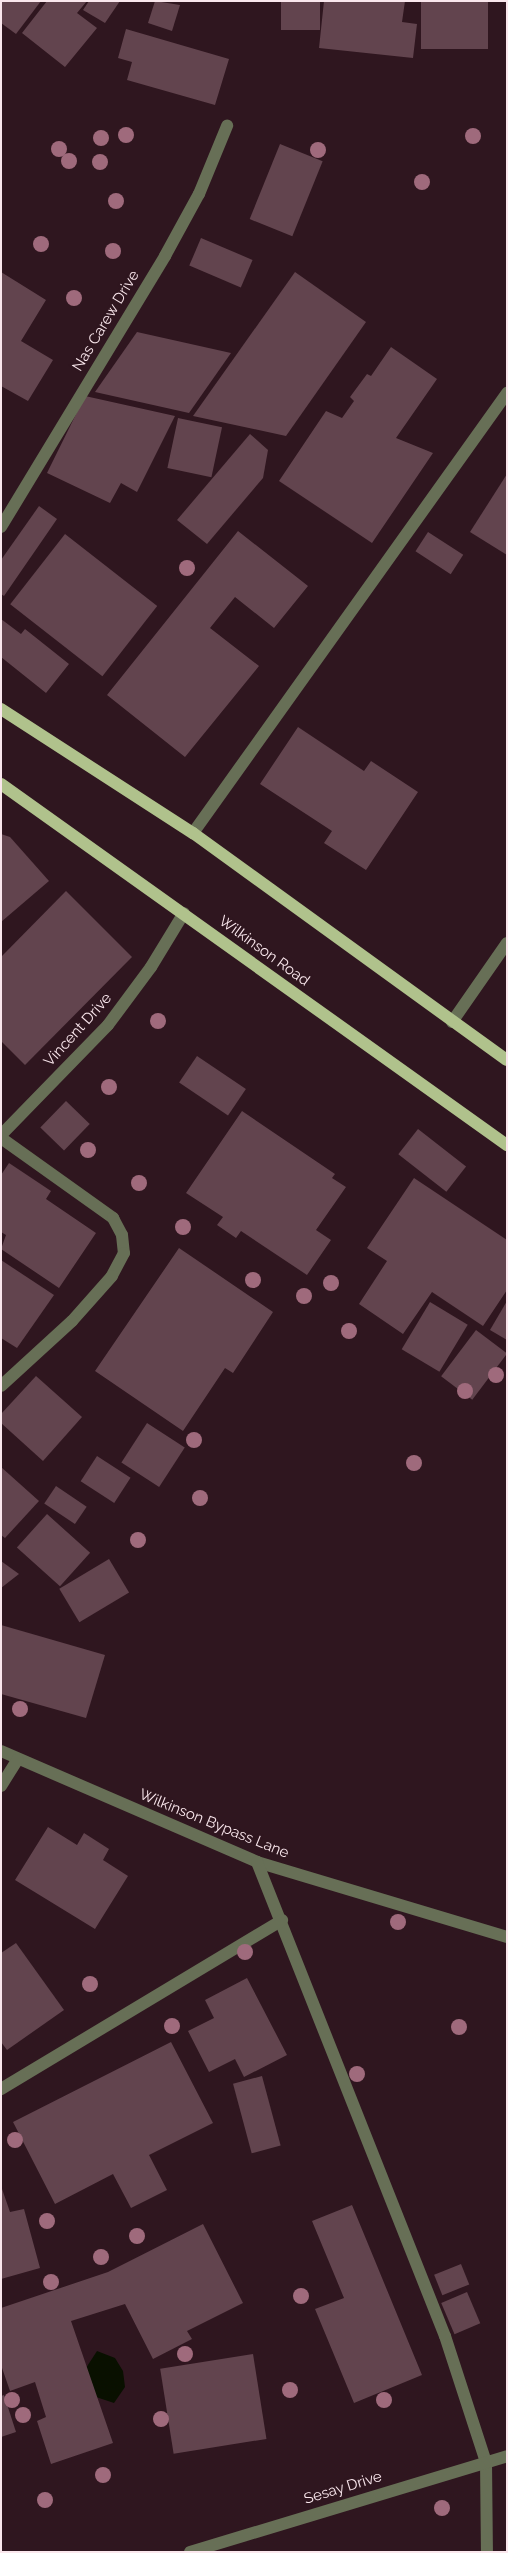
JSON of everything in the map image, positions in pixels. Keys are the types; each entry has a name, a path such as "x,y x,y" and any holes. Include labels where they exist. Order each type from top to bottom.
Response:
{"main road":[{"path":"1,709 192,833 507,1060"},
{"name":"Wilkinson Road","path":"1,784 507,1145"}],"street":[{"name":"Nas Carew Drive","path":"1,527 165,256 199,194 227,126"},
{"path":"192,833 507,393"},
{"name":"Vincent Drive","path":"1,1136 108,1025 151,967 184,913"},
{"path":"452,1022 507,943"},
{"path":"1,1136 112,1218 122,1235 124,1254 112,1276 72,1320 1,1386"},
{"name":"Wilkinson Bypass Lane","path":"1,1751 17,1760 257,1862 507,1937"},
{"path":"1,1786 17,1760"},
{"path":"257,1862 282,1920 343,2084 444,2336 486,2462 487,2552"},
{"path":"1,2089 282,1920"},
{"name":"Sesay Drive","path":"190,2552 507,2456"}],"shaded area":[{"path":"97,2351 115,2358 123,2371 125,2387 114,2403 96,2397 86,2368"}],"building":[{"path":"1,1 41,1 16,34 1,23"},
{"path":"47,1 87,1 77,13 97,28 65,67 22,33"},
{"path":"89,1 120,1 105,23 83,10"},
{"path":"155,1 180,5 172,31 148,23"},
{"path":"281,1 320,1 320,30 281,30"},
{"path":"324,1 405,1 402,22 417,24 413,58 319,48"},
{"path":"421,1 488,1 488,49 421,49"},
{"path":"126,29 229,59 215,105 127,80 132,62 118,58"},
{"path":"280,144 323,161 292,236 250,219"},
{"path":"201,238 253,260 241,287 189,266"},
{"path":"1,272 46,300 21,341 53,360 28,401 1,386"},
{"path":"295,272 366,322 286,436 193,416"},
{"path":"137,332 231,353 189,413 95,392"},
{"path":"391,347 437,379 396,438 433,453 372,543 279,481 326,411 342,418 354,401 350,397 367,374 371,376"},
{"path":"85,396 175,416 137,492 121,483 110,503 47,473"},
{"path":"178,418 222,427 211,477 167,468"},
{"path":"250,434 268,450 263,478 207,544 177,520"},
{"path":"507,474 507,555 470,532"},
{"path":"39,506 57,519 4,596 1,594 1,560"},
{"path":"238,531 308,586 274,628 235,597 210,628 259,666 185,757 107,695"},
{"path":"428,532 463,555 451,574 415,551"},
{"path":"65,534 157,606 102,676 10,604"},
{"path":"1,619 21,634 25,629 69,664 46,693 1,657"},
{"path":"298,727 364,771 371,761 418,792 366,870 324,843 332,831 260,784"},
{"path":"1,834 10,837 49,881 1,922"},
{"path":"66,891 132,957 25,1065 1,1041 1,957"},
{"path":"197,1056 246,1089 228,1116 179,1083"},
{"path":"66,1101 90,1124 64,1151 40,1128"},
{"path":"242,1111 335,1174 332,1178 346,1187 316,1230 331,1240 307,1275 241,1231 236,1238 217,1225 223,1217 186,1193"},
{"path":"418,1129 466,1167 446,1192 398,1154"},
{"path":"9,1163 51,1191 46,1199 96,1233 59,1288 1,1249 6,1235 1,1232 1,1175"},
{"path":"414,1178 507,1240 507,1290 483,1326 432,1292 403,1334 359,1304 387,1261 367,1248"},
{"path":"179,1248 273,1312 233,1373 225,1368 183,1431 95,1371"},
{"path":"1,1260 54,1295 17,1348 1,1338"},
{"path":"507,1301 507,1340 490,1330"},
{"path":"430,1302 468,1325 439,1372 402,1349"},
{"path":"476,1330 507,1354 472,1400 441,1376"},
{"path":"36,1376 82,1417 43,1461 1,1423 1,1414"},
{"path":"147,1423 185,1448 159,1487 121,1462"},
{"path":"97,1456 131,1478 114,1503 81,1481"},
{"path":"1,1467 39,1501 5,1538 1,1535"},
{"path":"56,1486 87,1507 75,1524 44,1503"},
{"path":"47,1514 90,1553 60,1586 17,1547"},
{"path":"109,1559 129,1592 79,1622 59,1589"},
{"path":"1,1561 19,1574 1,1588"},
{"path":"1,1625 105,1655 86,1718 1,1694"},
{"path":"48,1827 77,1845 84,1833 109,1849 103,1860 128,1876 95,1929 15,1880"},
{"path":"16,1943 64,2010 7,2050 1,2042 1,1953"},
{"path":"247,1978 287,2055 244,2077 235,2059 209,2072 188,2031 214,2018 205,2000"},
{"path":"171,2042 213,2123 149,2155 167,2190 131,2208 113,2174 55,2204 13,2122"},
{"path":"262,2076 281,2146 252,2153 233,2084"},
{"path":"1,2186 10,2212 24,2209 40,2268 1,2279"},
{"path":"352,2205 422,2375 354,2403 315,2309 344,2298 312,2221"},
{"path":"203,2224 243,2303 187,2331 192,2339 153,2359 125,2304 71,2321 113,2443 51,2464 37,2421 46,2417 35,2382 10,2391 1,2365 1,2308 108,2272"},
{"path":"461,2264 469,2284 442,2295 434,2275"},
{"path":"467,2292 480,2323 455,2334 441,2303"},
{"path":"253,2354 266,2439 174,2454 160,2369"},
{"path":"4,2395 16,2432 1,2437 1,2396"}]}
